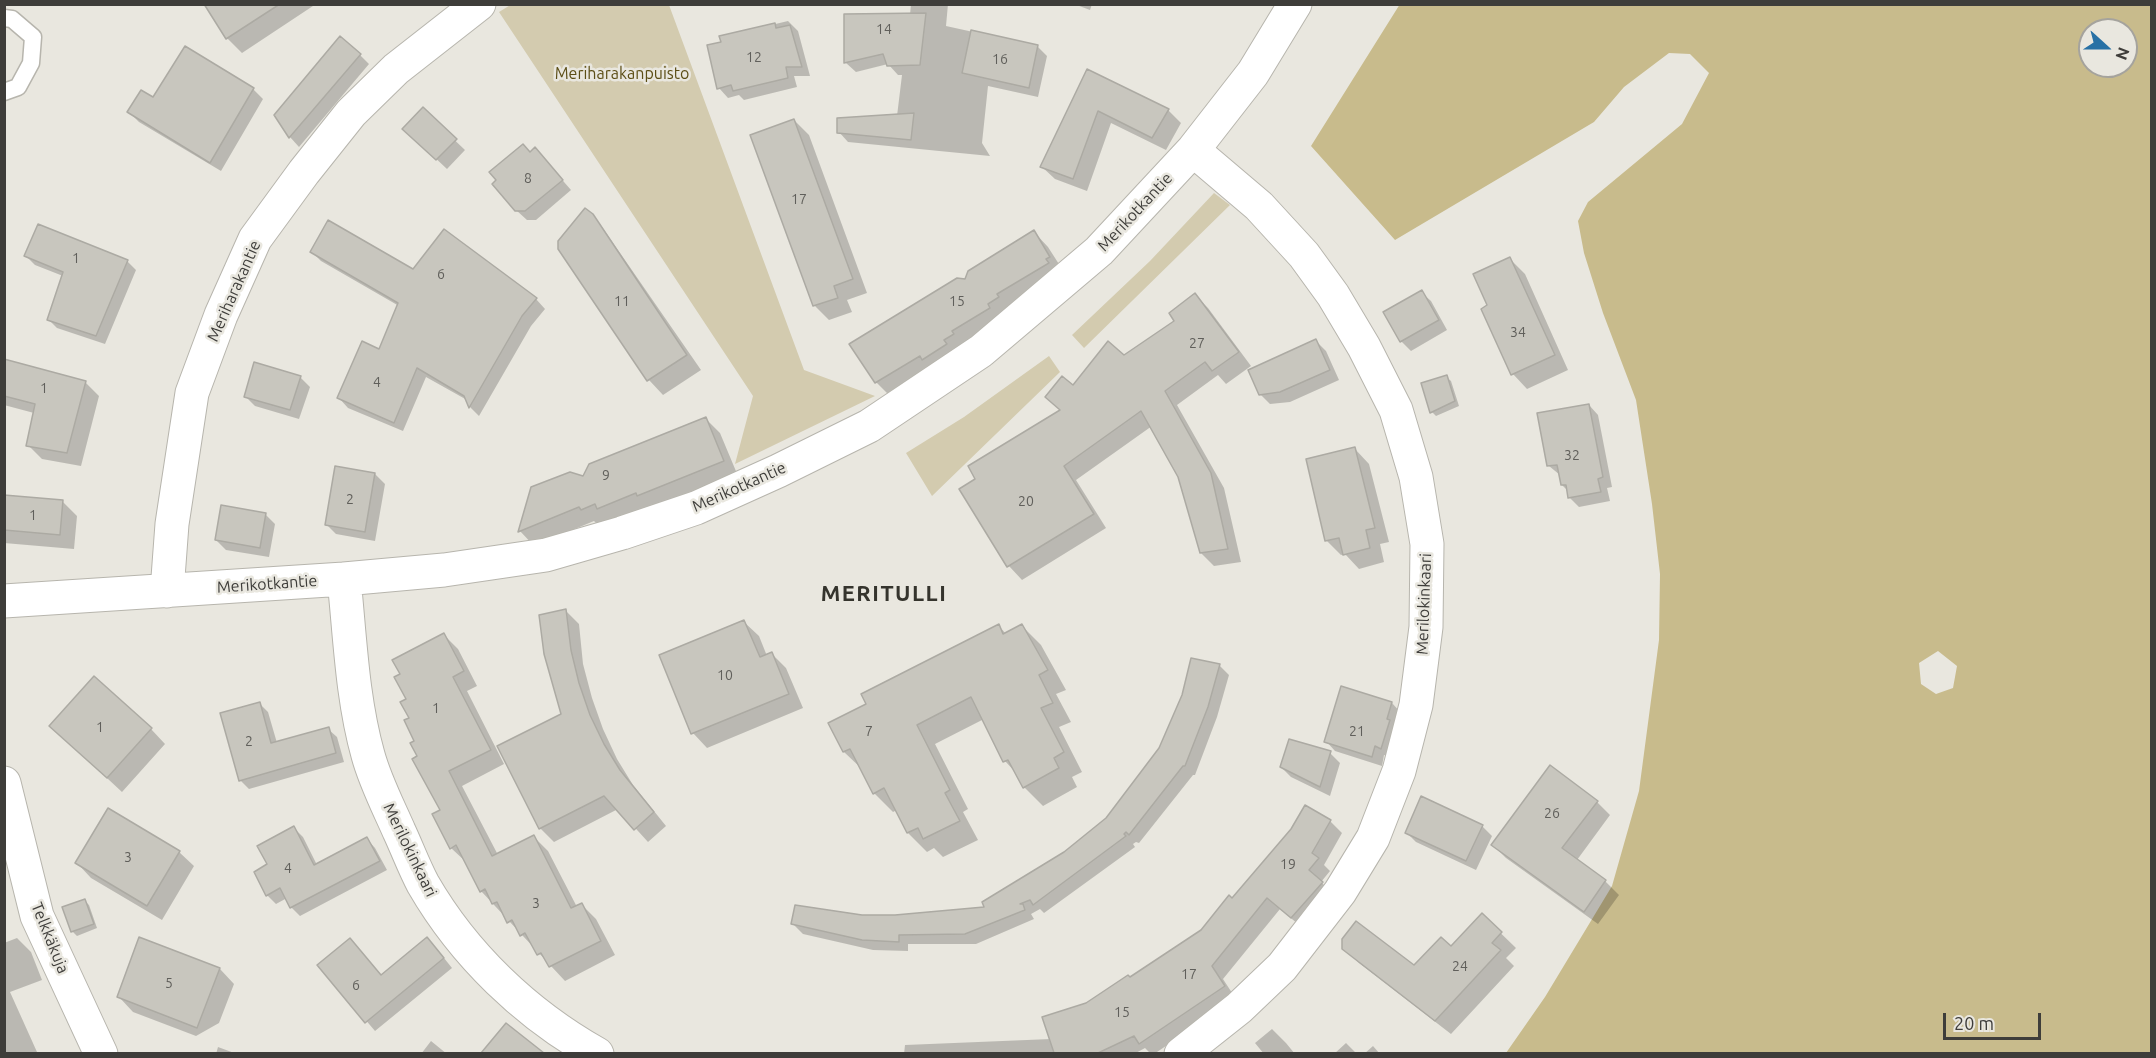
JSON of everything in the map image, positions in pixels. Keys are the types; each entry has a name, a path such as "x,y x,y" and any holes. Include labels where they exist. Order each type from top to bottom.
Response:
{"street":[{"name":"Meriharakantie","path":"167,591 172,524 192,393 221,315 255,239 351,113 396,69 478,4"},
{"name":"Merikotkantie","path":"4,601 344,579 444,570 546,555 696,508 859,431 981,351 1100,252 1193,150 1253,73 1295,4"},
{"name":"Merilokinkaari","path":"1181,1053 1239,1008 1282,967 1340,892 1373,838 1400,771 1416,705 1426,627 1427,544 1416,477 1396,410 1364,347 1333,295 1304,255 1259,206 1193,150"},
{"name":"Merilokinkaari","path":"344,579 356,693 368,755 388,808 423,884 462,940 507,989 536,1014 573,1040 597,1053"},
{"name":"Telkkäkuja","path":"4,783 37,916 101,1053"}],"lane":[{"path":"4,18 12,19 33,37 31,63 18,87 4,92"}],"green space":[{"name":"Meriharakanpuisto","path":"512,4 669,5 804,370 875,396 735,464 753,396 499,12"},
{"path":"1214,193 1230,205 1084,348 1072,335 1150,261"},
{"path":"1049,356 1060,372 932,496 906,453 964,417"}],"shaded area":[{"path":"1400,4 2151,5 2151,1053 1506,1053 1545,997 1612,886 1639,791 1659,640 1660,574 1636,400 1603,313 1584,253 1578,221 1588,202 1682,124 1709,73 1690,54 1669,53 1624,87 1594,122 1395,240 1311,146","holes":["1938,651 1957,666 1953,688 1936,694 1921,684 1919,663"]}],"building":[{"path":"204,4 280,4 226,39"},
{"path":"926,13 920,65 887,66 883,54 844,63 844,14"},
{"path":"775,23 776,28 790,25 802,67 786,67 788,78 733,91 731,85 717,89 707,45 721,42 719,36"},
{"path":"971,30 1038,45 1029,88 962,73"},
{"path":"340,36 361,54 289,138 274,115"},
{"path":"185,46 254,88 210,163 127,112 141,90 153,97"},
{"path":"1087,69 1169,109 1152,138 1098,111 1073,179 1040,167"},
{"path":"423,107 457,139 436,160 402,129"},
{"path":"914,113 911,140 837,133 837,118"},
{"path":"794,119 853,279 834,286 838,298 813,306 750,135"},
{"path":"523,144 530,152 535,147 563,180 525,211 515,211 492,184 496,180 489,172"},
{"path":"585,208 593,214 687,355 647,381 558,249 558,241"},
{"path":"328,220 413,269 444,229 537,298 522,316 469,408 464,396 417,368 394,423 337,398 362,341 379,349 398,303 310,252"},
{"path":"38,224 128,260 96,336 47,320 63,272 24,256"},
{"path":"1034,230 1050,257 1046,259 1049,263 997,294 999,297 988,304 990,308 952,331 954,334 944,340 947,344 922,360 920,356 875,383 849,344 957,278 965,279 968,271"},
{"path":"1510,257 1555,355 1511,375 1481,309 1487,305 1473,274"},
{"path":"1422,290 1439,320 1400,342 1383,312"},
{"path":"1195,293 1239,352 1212,371 1205,362 1165,391 1211,473 1228,549 1200,553 1178,477 1141,411 1064,466 1094,514 1007,567 959,489 975,479 968,466 1060,410 1045,397 1062,376 1073,385 1108,341 1124,355 1174,321 1169,313"},
{"path":"1316,339 1330,370 1280,392 1259,395 1248,370"},
{"path":"4,359 86,381 67,453 26,446 35,404 4,396"},
{"path":"254,362 301,376 290,410 244,397"},
{"path":"1447,375 1455,401 1430,413 1421,383"},
{"path":"1589,404 1603,477 1598,479 1601,492 1568,498 1566,485 1561,485 1557,465 1547,466 1537,413"},
{"path":"706,417 724,461 637,496 636,493 597,509 595,504 581,510 579,507 518,532 531,487 570,472 583,476 589,464"},
{"path":"1355,447 1375,528 1366,530 1370,548 1343,555 1339,538 1325,541 1306,459"},
{"path":"335,466 375,473 365,532 325,525"},
{"path":"4,495 63,500 60,535 4,530"},
{"path":"221,505 266,513 260,548 215,540"},
{"path":"566,609 571,650 590,715 620,770 654,812 634,830 604,796 539,829 497,746 561,714 544,654 539,615"},
{"path":"744,620 760,657 772,652 789,694 691,734 659,655"},
{"path":"999,624 1003,634 1022,624 1048,670 1039,675 1053,703 1041,708 1064,752 1054,758 1059,768 1023,788 1008,760 1003,762 971,697 917,725 950,790 945,793 960,821 923,839 918,828 907,833 884,788 873,794 850,749 843,752 828,723 866,704 861,694"},
{"path":"444,633 464,671 453,677 491,750 449,771 492,856 534,835 571,908 582,903 601,941 549,967 541,953 537,955 525,933 520,936 512,920 507,923 497,902 492,904 485,889 480,892 456,845 450,849 432,814 440,810 412,759 417,756 410,743 414,741 404,720 409,718 400,702 406,699 394,677 400,674 392,660"},
{"path":"1191,658 1220,664 1208,707 1185,766 1129,835 1126,832 1124,834 1126,836 1033,905 1030,900 1020,904 1023,904 1025,910 965,934 899,935 899,942 862,940 791,924 795,905 862,915 895,915 984,907 982,902 1064,852 1106,818 1159,748 1182,695"},
{"path":"94,676 152,728 107,778 49,726"},
{"path":"1341,686 1392,702 1387,719 1390,720 1381,749 1375,746 1372,757 1324,742"},
{"path":"260,702 271,743 329,727 336,753 239,781 220,713"},
{"path":"1289,739 1331,751 1320,787 1280,767"},
{"path":"1550,765 1598,801 1562,848 1606,880 1584,912 1491,845"},
{"path":"1421,796 1483,825 1466,861 1405,833"},
{"path":"1305,805 1331,820 1312,853 1319,858 1309,870 1323,882 1291,918 1267,898 1212,966 1225,986 1139,1044 1134,1036 1098,1053 1054,1053 1042,1017 1086,1003 1201,930 1229,895 1232,898 1291,829"},
{"path":"108,808 180,851 147,906 75,863"},
{"path":"294,826 314,865 367,837 380,861 290,908 280,888 266,896 254,872 267,864 257,846"},
{"path":"85,899 94,924 71,932 62,907"},
{"path":"1482,913 1502,932 1492,943 1501,950 1435,1021 1342,949 1342,939 1356,921 1414,965 1441,937 1451,946"},
{"path":"139,937 220,968 197,1028 117,997"},
{"path":"427,937 444,958 365,1023 317,965 350,938 381,975"},
{"path":"506,1023 544,1053 481,1053"}],"district":[{"name":"MERITULLI","path":"884,594"}]}
